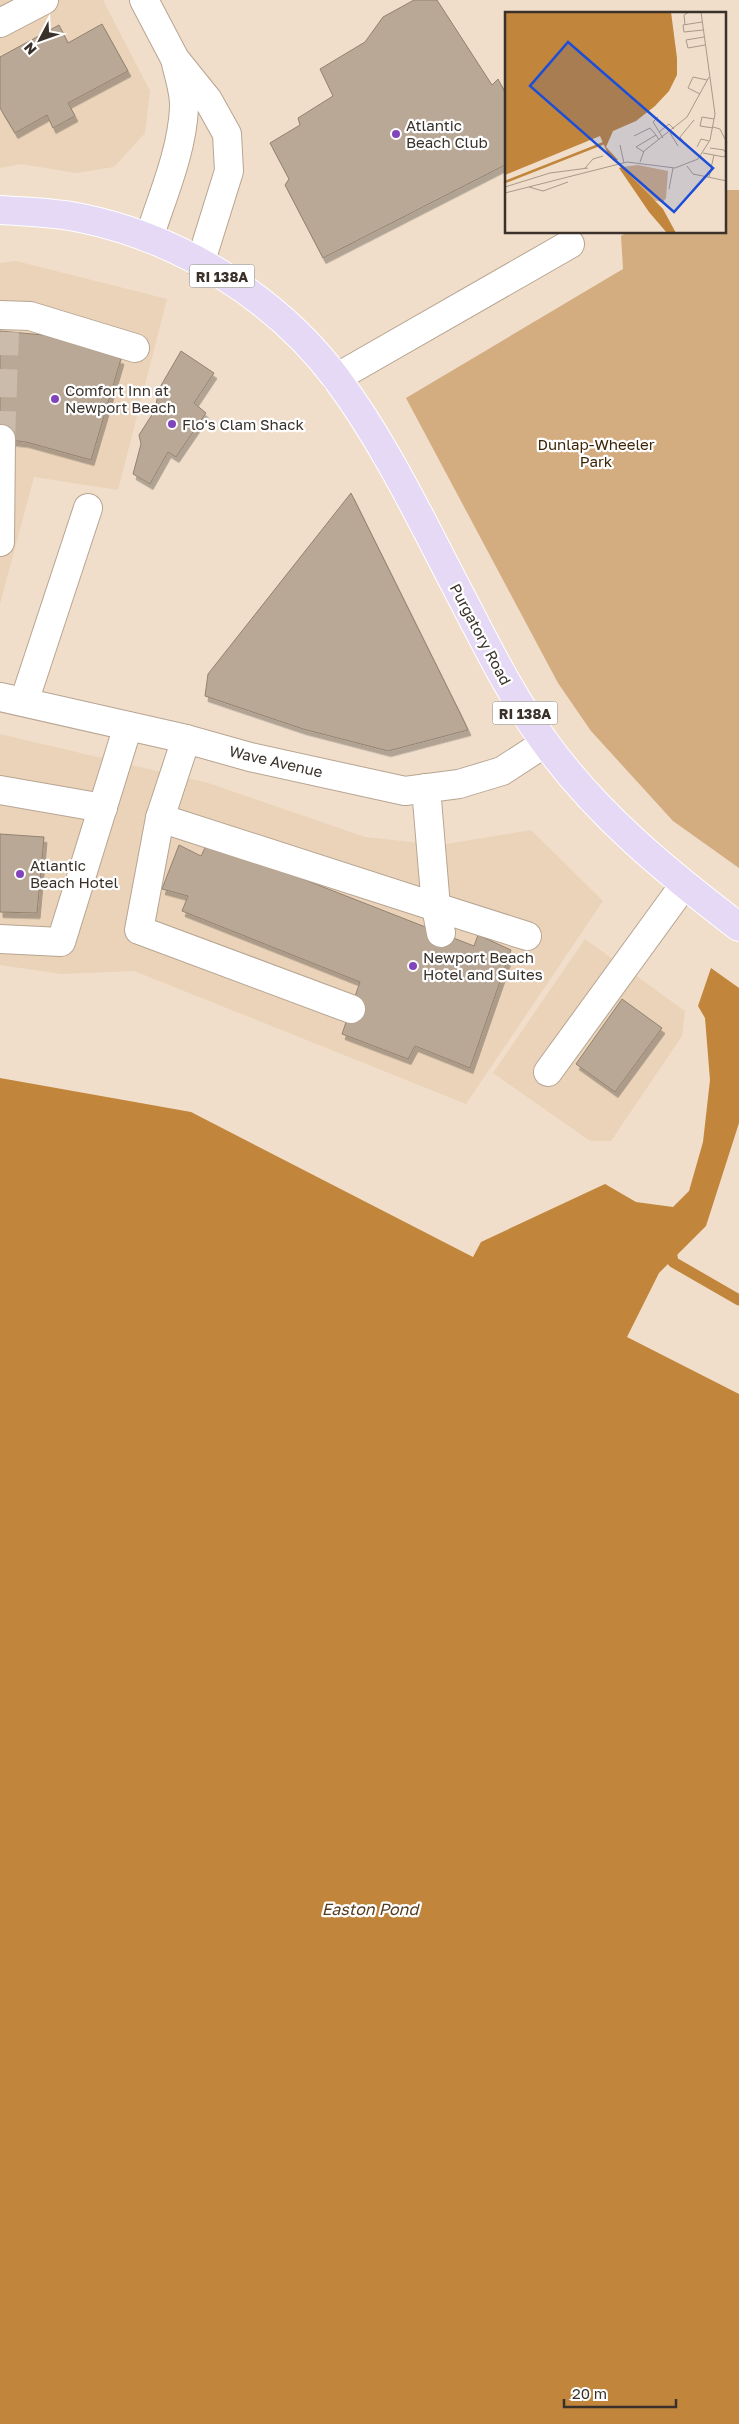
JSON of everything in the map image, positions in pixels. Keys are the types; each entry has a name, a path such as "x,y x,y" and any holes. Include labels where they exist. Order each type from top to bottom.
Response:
{"main road":[{"name":"RI 138A","path":"0,210 80,218 149,238 228,279 289,325 336,378"},
{"name":"Purgatory Road","path":"336,378 359,410 516,699 545,743 605,815 654,861 739,927"}],"street":[{"path":"0,23 44,0"},
{"path":"144,0 175,59 208,100 228,134 229,171 200,264"},
{"path":"149,238 177,150 182,124 184,107 175,59"},
{"path":"336,378 570,244"},
{"path":"4,321 30,316 135,348"},
{"path":"0,542 1,439"},
{"path":"12,699 88,508"},
{"name":"Wave Avenue","path":"12,699 186,739 250,757 405,791 459,784 502,771 545,743"},
{"path":"0,939 61,942 128,726"},
{"path":"186,739 160,818 140,930 351,1009"},
{"path":"426,788 436,907 441,934"},
{"path":"0,790 102,808"},
{"path":"160,818 527,936"},
{"path":"548,1072 684,885"}],"shaded area":[{"path":"0,0 103,0 150,91 145,133 114,167 76,173 21,164 0,168"},
{"path":"16,261 167,299 118,490 34,477 0,604 0,263"},
{"path":"0,734 208,783 365,837 440,845 531,830 603,901 466,1104 134,971 61,974 0,965"},
{"path":"585,939 685,1011 682,1036 611,1141 590,1141 493,1073"}],"green space":[{"name":"Dunlap-Wheeler Park","path":"726,190 739,190 739,868 673,821 591,731 558,683 406,398 623,269 621,236 624,234 726,234"}],"water":[{"name":"Easton Pond","path":"711,968 739,988 739,1123 706,1226 659,1273 627,1337 739,1394 739,2424 0,2424 0,1078 191,1112 473,1257 481,1242 605,1184 636,1202 673,1207 689,1191 703,1142 710,1080 705,1018 698,1006"}],"building":[{"name":"Atlantic Beach Club","path":"414,0 437,0 492,85 498,79 505,92 505,165 323,258 285,185 289,179 270,143 300,125 298,118 333,96 320,69 365,42 383,17"},
{"path":"102,24 128,71 68,103 75,116 53,128 47,115 15,133 0,108 0,57 59,25 68,43"},
{"name":"Comfort Inn at Newport Beach","path":"0,331 65,337 121,359 91,460 26,442 0,439"},
{"name":"Flo's Clam Shack","path":"181,351 214,373 194,403 206,413 176,457 168,452 150,484 133,474 141,444 139,435 155,410 159,389"},
{"path":"351,493 468,730 388,751 303,729 205,696 208,674"},
{"name":"Atlantic Beach Hotel","path":"0,834 44,837 37,913 0,912"},
{"name":"Newport Beach Hotel and Suites","path":"208,842 474,946 478,935 511,950 470,1068 415,1046 408,1059 342,1034 360,982 182,911 188,896 162,889 179,845 201,856"},
{"path":"622,999 662,1028 615,1092 576,1064"}],"waterway":[{"path":"670,1245 673,1262 739,1300"}],"tunnel":[{"path":"1,439 5,332"}],"place":[{"name":"Atlantic Beach Club","path":"396,134"},
{"name":"Comfort Inn at Newport Beach","path":"55,399"},
{"name":"Flo's Clam Shack","path":"172,424"},
{"name":"Atlantic Beach Hotel","path":"20,874"},
{"name":"Newport Beach Hotel and Suites","path":"413,966"}]}
